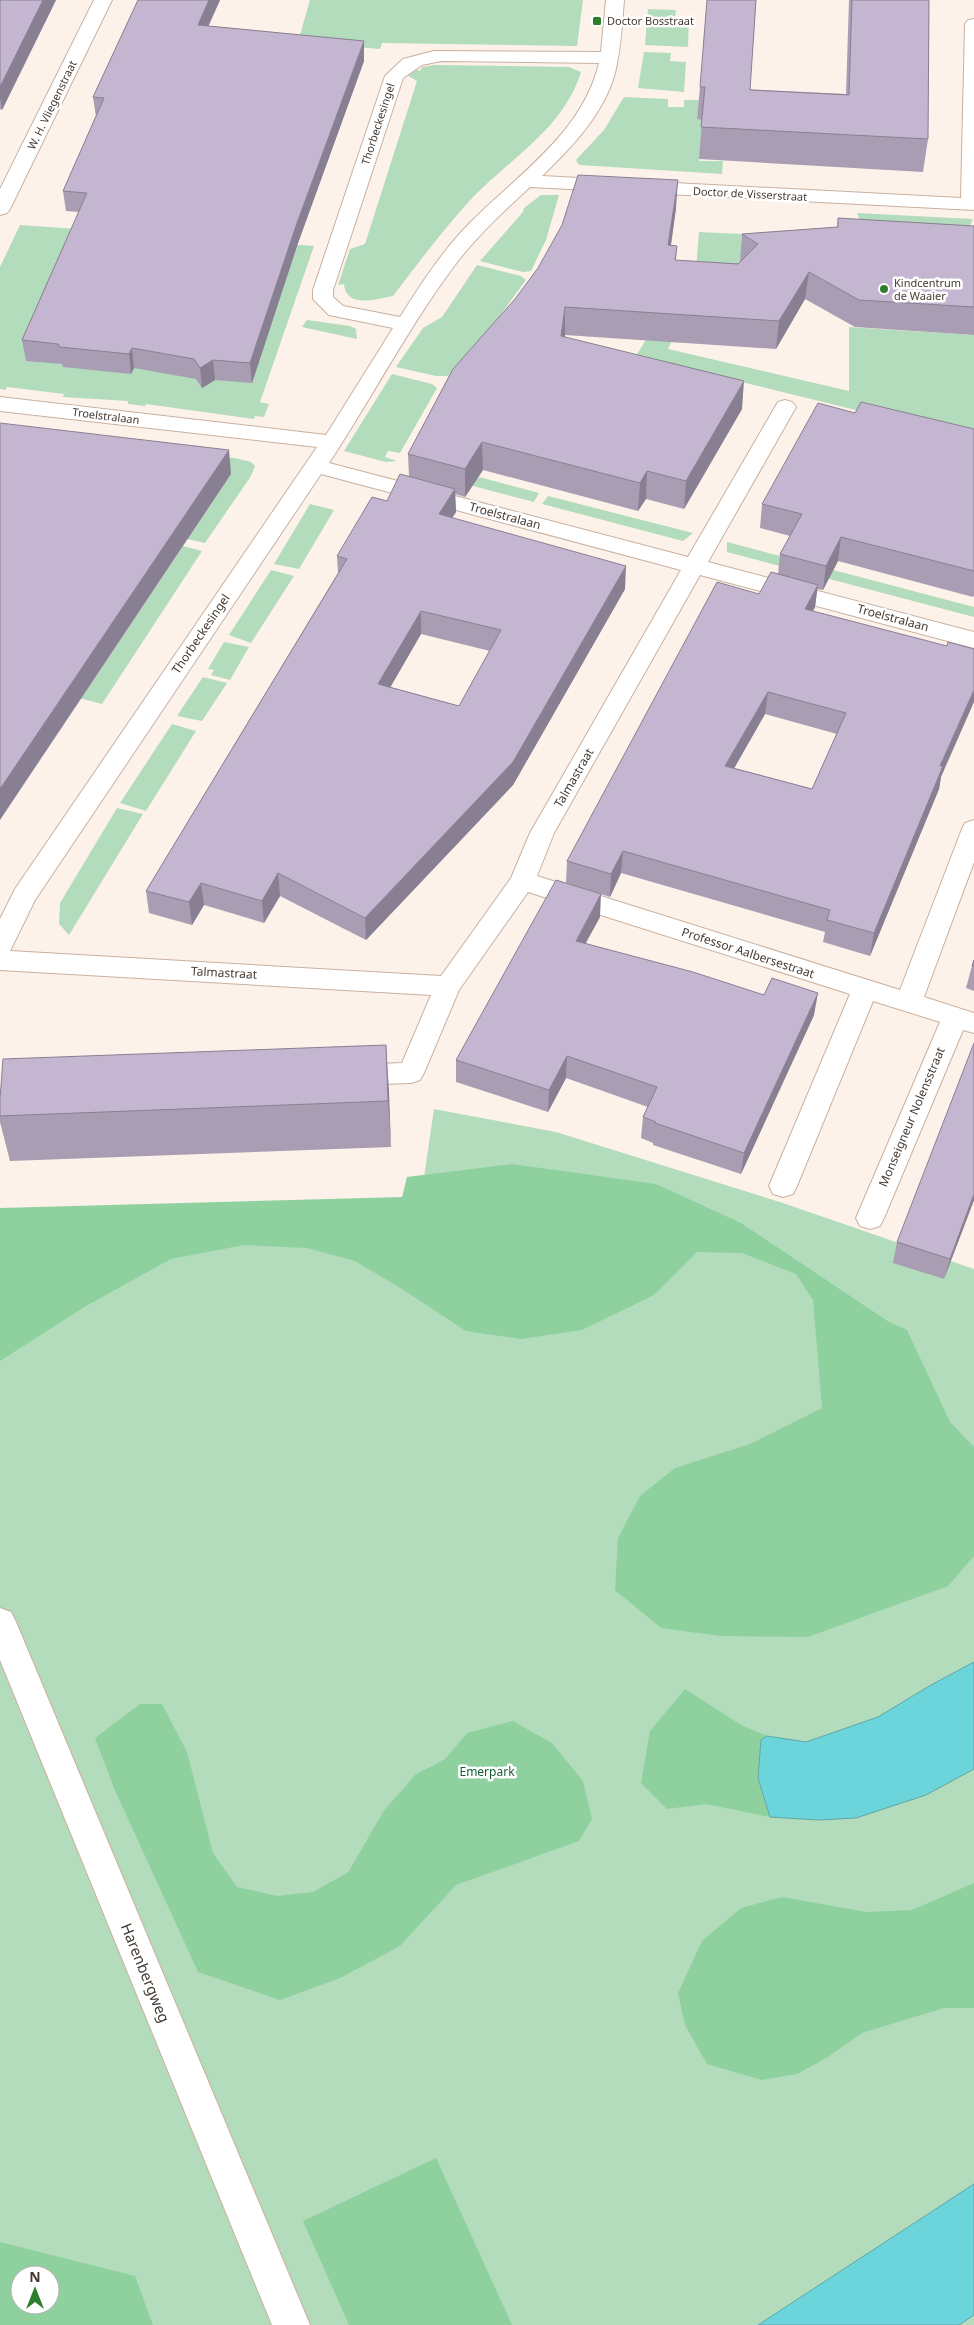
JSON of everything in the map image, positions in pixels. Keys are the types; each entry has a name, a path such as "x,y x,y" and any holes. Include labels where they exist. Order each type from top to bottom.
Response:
{"street":[{"name":"W. H. Vliegenstraat","path":"0,209 103,0"},
{"name":"Thorbeckesingel","path":"0,946 24,896 315,466 405,324 452,255 481,222 564,143 588,110 605,78 615,0"},
{"path":"973,204 974,24"},
{"name":"Thorbeckesingel","path":"405,324 336,310 323,299 323,290 394,76 401,68 417,58 441,56 608,58"},
{"name":"Doctor de Visserstraat","path":"526,181 973,204"},
{"name":"Troelstralaan","path":"0,404 330,442"},
{"path":"696,566 786,407"},
{"name":"Troelstralaan","path":"315,466 974,640"},
{"name":"Talmastraat","path":"329,1076 411,1073 448,986 522,881 542,833 696,566"},
{"path":"909,1002 974,828"},
{"name":"Professor Aalbersestraat","path":"522,881 964,1020"},
{"name":"Talmastraat","path":"0,960 448,986"},
{"path":"784,1186 865,990"},
{"name":"Monseigneur Nolensstraat","path":"870,1218 964,1020"},
{"name":"Harenbergweg","path":"0,1622 291,2325"}],"green space":[{"path":"310,0 583,0 577,46 382,43 380,49 298,42"},
{"path":"648,9 676,10 675,18 689,18 688,47 645,45"},
{"path":"644,52 671,53 670,61 686,62 684,92 638,88"},
{"path":"435,65 569,67 581,72 563,109 550,125 475,195 443,232 393,296 371,300 356,300 346,292 344,284 338,285 350,249 365,244 417,81 407,75 412,68 420,71 422,67"},
{"path":"624,97 668,99 668,107 684,107 684,100 699,100 697,119 705,120 699,161 723,161 722,174 579,165 576,160 604,130"},
{"path":"541,195 559,195 546,240 531,271 523,272 480,261 523,212 524,208"},
{"path":"857,213 973,219 961,245 868,240"},
{"path":"20,225 314,246 260,402 269,404 264,417 255,416 254,419 146,404 145,406 128,404 128,401 63,397 64,394 7,387 5,390 0,389 0,267"},
{"path":"699,232 742,234 740,271 696,269"},
{"path":"477,265 521,276 526,280 496,321 448,376 436,376 396,367 423,328 442,317"},
{"path":"669,302 673,338 668,349 849,391 849,327 974,335 974,439 636,356"},
{"path":"307,320 350,326 356,329 357,339 302,327"},
{"path":"392,374 432,384 437,388 400,453 388,451 385,457 397,461 386,462 344,451"},
{"path":"0,429 235,458 251,462 255,466 251,476 205,543 142,529"},
{"path":"455,474 483,478 539,493 534,502 439,477"},
{"path":"548,496 693,533 683,541 542,504"},
{"path":"310,504 334,510 299,569 274,564"},
{"path":"727,542 974,607 974,617 727,552"},
{"path":"183,546 202,551 102,704 0,677 43,684 84,694"},
{"path":"271,570 294,576 251,643 229,635"},
{"path":"224,642 249,647 230,680 211,675 214,670 208,669"},
{"path":"203,677 227,683 202,721 177,716"},
{"path":"172,724 196,731 146,811 120,803"},
{"path":"117,808 143,814 69,935 59,924 60,903"},
{"name":"Emerpark","path":"434,1109 556,1132 783,1203 974,1269 974,2325 0,2325 0,1219 421,1198"},
{"path":"512,1164 656,1184 741,1223 889,1322 907,1330 950,1422 974,1447 974,1556 948,1586 808,1637 720,1636 661,1628 615,1590 618,1538 640,1496 675,1468 750,1444 822,1408 813,1300 796,1274 742,1253 697,1252 654,1295 582,1330 521,1339 466,1331 355,1261 307,1248 244,1245 171,1259 86,1306 0,1361 0,1208 402,1197 407,1177"},
{"path":"685,1689 741,1725 767,1736 761,1740 758,1778 770,1817 706,1804 667,1809 641,1783 650,1731"},
{"path":"140,1704 162,1704 187,1752 213,1853 237,1887 277,1896 313,1892 345,1874 349,1871 383,1812 415,1775 445,1759 467,1733 513,1721 552,1743 583,1781 592,1819 579,1841 456,1885 400,1946 340,1978 280,2000 198,1972 114,1788 95,1738"},
{"path":"974,1883 974,2008 944,2008 862,2033 828,2057 797,2074 762,2080 707,2064 685,2025 678,1993 702,1941 741,1908 782,1897 866,1912 912,1910"},
{"path":"436,2158 512,2325 349,2325 303,2221"},
{"path":"0,2242 135,2276 153,2325 0,2325"}],"water":[{"path":"974,1662 974,1769 926,1795 856,1818 817,1820 770,1817 758,1778 761,1740 767,1736 806,1742 878,1717"},
{"path":"974,2184 974,2315 959,2325 758,2325"}],"building":[{"path":"0,0 43,0 0,87"},
{"path":"138,0 209,0 198,25 364,41 297,223 250,363 213,360 200,368 194,359 132,348 129,354 60,347 58,344 22,340 87,193 63,191 104,98 93,97"},
{"path":"707,0 756,0 750,90 849,95 852,0 929,0 928,139 701,127 705,87 700,87"},
{"path":"578,175 678,180 668,245 677,246 675,260 738,264 758,244 742,234 838,227 838,218 974,226 974,307 859,300 809,272 779,321 565,307 561,336 744,381 686,481 647,471 640,483 482,442 465,469 408,454 453,369 515,299 538,268 562,225"},
{"path":"861,402 974,429 974,571 841,537 826,566 780,554 802,514 762,504 818,403 855,413"},
{"path":"0,423 229,450 0,789"},
{"path":"400,474 455,489 439,514 626,566 513,762 365,918 278,873 262,901 201,883 189,902 146,891 347,559 337,556 372,497 387,501","holes":["421,611 501,630 459,706 378,684"]},
{"path":"771,572 818,585 805,609 947,646 948,642 974,649 974,690 940,766 943,766 874,933 827,920 830,910 623,851 611,874 567,861 717,582 759,594","holes":["768,692 846,713 812,789 725,766"]},
{"path":"556,880 601,894 576,941 693,972 764,995 772,978 818,993 744,1153 655,1123 643,1117 657,1087 567,1056 549,1090 456,1060"},
{"path":"974,1043 974,1194 950,1259 897,1242"},
{"path":"386,1045 388,1101 0,1116 3,1059"}],"place":[{"name":"Doctor Bosstraat","path":"597,21"},
{"name":"Kindcentrum de Waaier","path":"884,289"}]}
